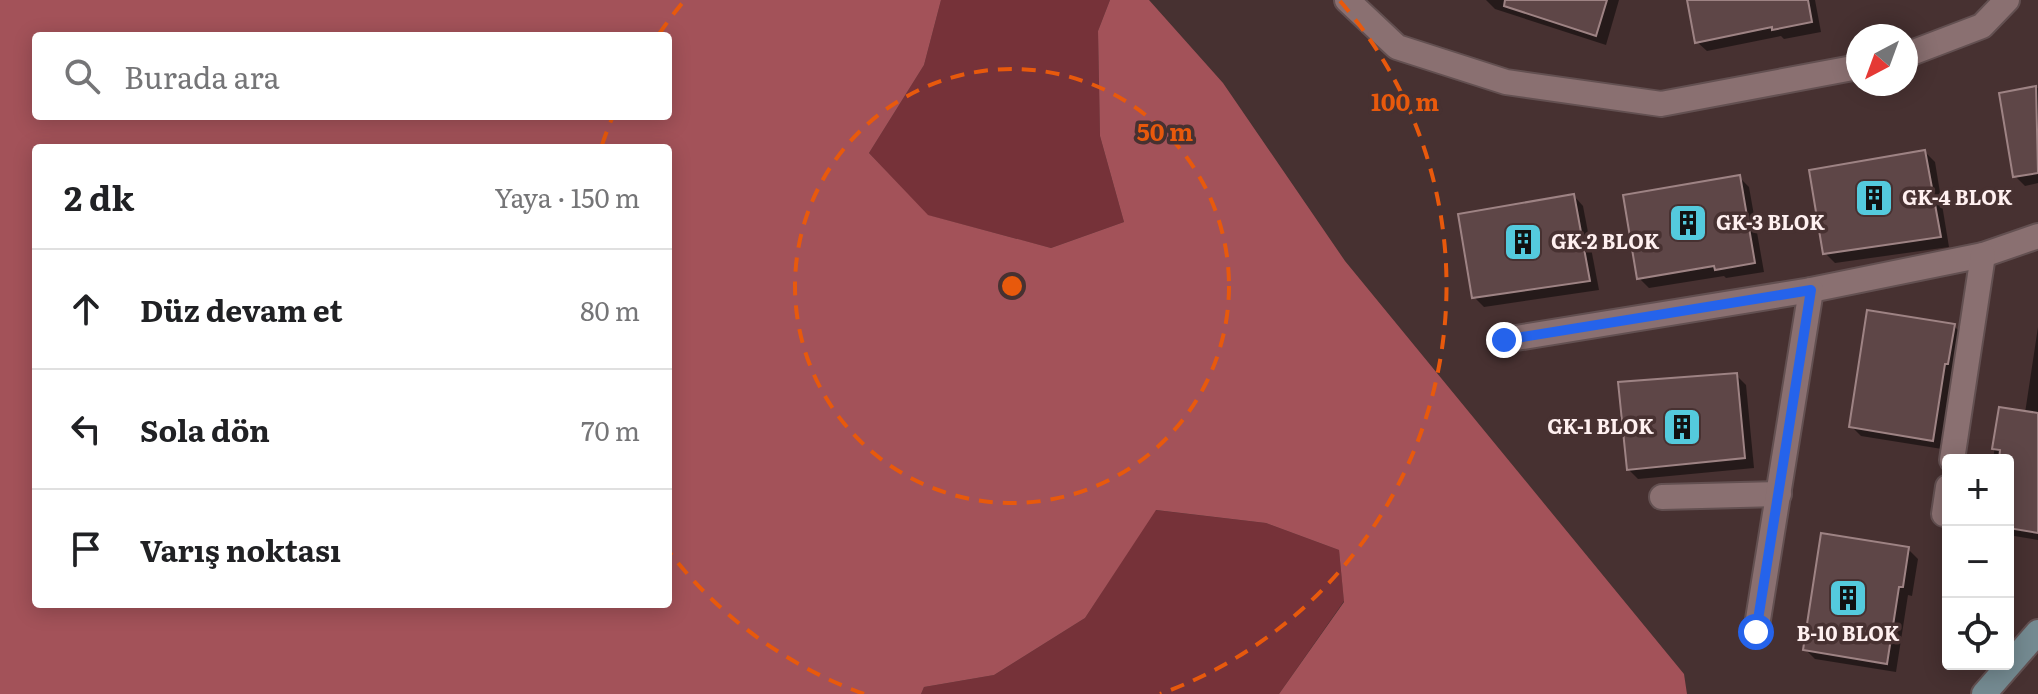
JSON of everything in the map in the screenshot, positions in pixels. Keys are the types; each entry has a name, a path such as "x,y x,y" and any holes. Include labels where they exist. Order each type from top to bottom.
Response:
{"street":[{"path":"1347,0 1397,47 1506,82 1661,104 1846,69"},
{"path":"1918,50 1982,26 2007,0"},
{"path":"1504,340 1811,290 1983,255 2038,236"},
{"path":"1953,454 1983,255"},
{"path":"1756,632 1811,290"},
{"path":"1662,497 1779,494"},
{"path":"1984,694 2038,632"}],"shaded area":[{"path":"0,0 941,0 924,65 869,153 928,215 1051,248 1124,222 1100,136 1098,31 1110,0 1149,0 1223,83 1345,261 1684,674 1687,694 1279,694 1344,602 1339,550 1266,523 1156,510 1085,618 994,675 924,687 921,694 0,694"},
{"path":"941,0 1110,0 1098,31 1100,136 1124,222 1051,248 927,215 869,153 924,65"},
{"path":"1155,510 1266,523 1339,550 1344,601 1279,694 921,694 924,687 994,675 1085,618"}],"building":[{"path":"1505,0 1607,0 1596,36 1504,6"},
{"path":"1687,0 1808,0 1812,22 1695,43"},
{"path":"2036,86 2038,173 2013,177 1999,93"},
{"name":"GK-4 BLOK","path":"1925,150 1941,237 1823,254 1809,170"},
{"name":"GK-3 BLOK","path":"1740,175 1755,263 1715,270 1714,266 1637,279 1623,195"},
{"name":"GK-2 BLOK","path":"1574,194 1590,281 1472,298 1458,214"},
{"path":"1867,310 1955,324 1948,364 1945,364 1933,441 1849,427"},
{"name":"GK-1 BLOK","path":"1737,373 1745,458 1627,470 1618,382"},
{"path":"1999,407 2038,413 2038,533 2014,529 2014,454 2000,454 2000,450 1992,449"},
{"name":"B-10 BLOK","path":"1821,533 1909,547 1903,587 1899,587 1887,664 1803,650"}],"place":[{"name":"GK-4 BLOK","path":"1874,198"},
{"name":"GK-3 BLOK","path":"1688,223"},
{"name":"GK-2 BLOK","path":"1523,242"},
{"name":"GK-1 BLOK","path":"1682,427"},
{"name":"B-10 BLOK","path":"1848,598"}],"route":[{"path":"1504,340 1811,290 1756,632"}]}
